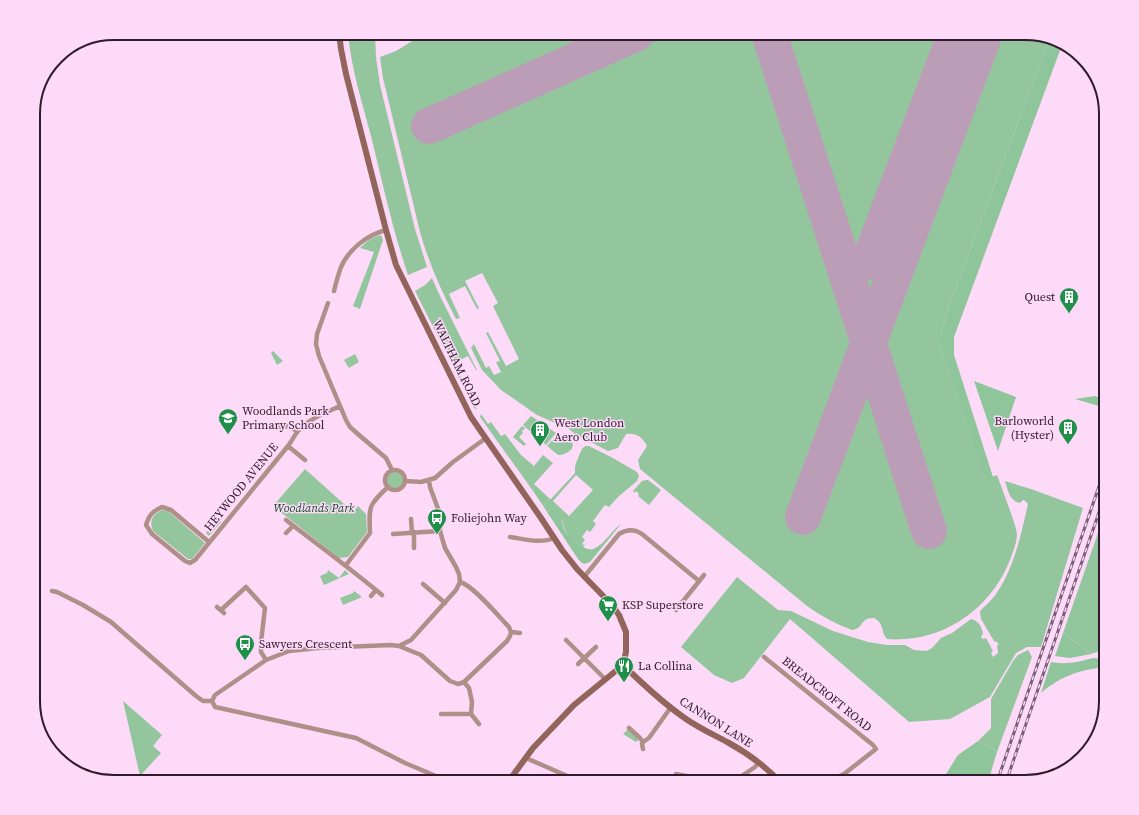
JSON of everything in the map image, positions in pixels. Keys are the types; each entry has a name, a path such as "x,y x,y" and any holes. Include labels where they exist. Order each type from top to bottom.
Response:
{"street":[{"name":"WALTHAM ROAD","path":"340,40 342,56 396,265 471,417 562,550 584,577 610,603 619,615 626,632 626,652 623,665"},
{"path":"334,291 342,266 351,252 364,240 376,233 386,230"},
{"path":"328,303 316,344 319,356 350,427 386,458 392,470"},
{"name":"HEYWOOD AVENUE","path":"209,542 171,510 162,507 155,510 148,517 146,525 152,534 185,561 190,563 195,560 288,446 297,431 314,418 340,406"},
{"name":"HEYWOOD AVENUE","path":"274,428 288,426 297,431"},
{"path":"405,481 421,482 435,478 453,462 486,438"},
{"name":"HEYWOOD AVENUE","path":"288,446 305,460"},
{"path":"392,470 401,472 405,481 400,488 393,490 386,484 385,477 386,474 392,470"},
{"path":"399,646 411,640 446,603 460,582 459,574 445,548 440,531 440,514 430,487 430,480"},
{"path":"346,565 370,533 369,516 371,504 388,487"},
{"path":"411,519 414,548"},
{"path":"286,520 346,565 382,595"},
{"path":"286,533 292,526"},
{"path":"584,577 619,534 624,531 634,530 642,534 699,581"},
{"path":"393,534 440,531"},
{"path":"510,537 538,541 551,540 554,538"},
{"path":"676,610 704,575"},
{"path":"212,701 215,695 266,660 289,651 318,648 399,646 421,655 454,684 464,682 507,641 511,632 509,627 476,592 464,583 460,582"},
{"path":"423,584 446,603"},
{"path":"220,610 246,587 265,608 261,652 266,660"},
{"path":"371,596 376,590"},
{"path":"52,591 83,605 112,622 196,696 203,701 212,701"},
{"path":"511,632 520,634"},
{"path":"411,640 413,651"},
{"path":"566,640 605,679"},
{"path":"578,664 596,647"},
{"name":"BREADCROFT ROAD","path":"764,657 876,749 842,775"},
{"path":"513,775 533,748 574,705 623,665"},
{"name":"CANNON LANE","path":"623,665 646,687 686,719 730,744 774,775"},
{"path":"464,682 469,688 472,702 472,714 479,724"},
{"path":"212,701 215,706 356,738 405,763 433,775"},
{"path":"643,742 649,738 671,707"},
{"path":"441,714 472,714"},
{"path":"628,728 643,742 643,749"},
{"path":"526,758 565,775"},
{"path":"743,775 758,763"},
{"path":"676,774 681,775"}],"green space":[{"path":"349,40 375,40 380,85 415,229 427,267 408,275 393,225 358,87"},
{"path":"414,40 1026,40 1048,44 947,312 941,336 941,349 985,479 997,475 1017,534 1014,550 1003,575 984,601 973,612 946,629 915,638 887,639 880,623 874,618 866,619 853,630 840,625 807,606 640,469 638,460 647,446 639,436 626,434 618,448 608,451 575,434 569,429 537,415 501,390 482,370 471,348 474,344 486,368 489,366 494,375 501,372 496,362 500,361 486,333 488,332 506,366 519,359 493,306 498,303 482,273 465,281 479,308 477,309 465,286 449,294 460,318 456,319 445,298 427,255 420,232 383,78 380,57 396,51"},
{"path":"1049,44 1060,49 954,337 954,355 993,477 985,480 941,349 941,336 947,312"},
{"path":"381,235 383,240 360,309 353,306 374,252 360,248 369,240"},
{"path":"432,278 477,370 468,356 454,363 477,410 474,408 415,291 425,285"},
{"path":"273,351 283,361 277,365 271,353"},
{"path":"355,354 359,362 349,368 344,360"},
{"path":"974,381 1016,397 998,451"},
{"path":"1095,396 1099,398 1099,406 1075,399"},
{"path":"481,414 488,424 491,422 501,436 505,434 521,455 534,466 543,455 553,463 534,484 533,491 480,417"},
{"path":"531,416 556,433 546,445 523,425"},
{"path":"522,426 526,429 522,431 523,433 519,437 526,444 524,446 513,437"},
{"path":"558,434 570,439 572,442 573,445 569,452 558,455 547,446"},
{"path":"585,446 589,446 637,472 639,476 637,481 618,497 609,507 605,505 593,521 596,524 590,532 587,530 582,537 585,540 582,544 584,545 587,542 583,547 571,539 567,534 562,520 549,511 547,512 542,504 551,499 575,473 575,466 582,449","holes":["576,475 593,490 569,516 553,501"]},
{"name":"Woodlands Park","path":"305,469 353,512 358,506 366,514 367,532 348,557 339,558 273,506"},
{"path":"395,472 402,477 403,480 398,487 395,488 388,483 387,480 392,473"},
{"path":"646,480 661,490 649,505 638,496 639,494 636,491 634,493 633,491 642,481"},
{"path":"1005,481 1083,508 1041,647 1027,647 1016,653 990,697 950,719 909,722 790,619 744,678 732,683 714,675 681,647 737,577 778,610 791,611 833,631 868,642 887,645 905,645 914,650 927,651 941,638 952,633 971,619 978,622 983,633 981,637 983,639 986,638 993,651 991,653 993,657 998,653 997,645 999,645 994,641 981,619 980,611 996,594 1009,571 1017,549 1028,504 1024,500 1020,503 1011,498"},
{"path":"535,485 550,499 542,504 533,491"},
{"path":"162,510 168,511 205,543 192,559 188,559 153,531 151,521 156,514"},
{"path":"552,510 560,516 567,535 579,545 589,549 594,549 600,545 621,524 590,562 584,564 578,559 547,512"},
{"path":"218,519 221,522 209,536 206,533"},
{"path":"1099,530 1099,651 1091,654 1063,633"},
{"path":"328,570 339,578 345,570 349,574 324,585 320,576 327,573"},
{"path":"354,591 362,597 343,605 340,598 353,593"},
{"path":"1063,633 1091,654 1070,658 1055,656"},
{"path":"1028,650 1032,657 997,752 978,741 991,728 991,699 1013,661 1018,655"},
{"path":"1093,658 1099,658 1099,668 1072,674 1056,682 1041,693 1051,662 1072,663"},
{"path":"123,701 162,735 153,746 161,753 140,775"},
{"path":"629,728 640,738 636,742 623,734"},
{"path":"978,741 997,752 990,775 945,775 958,755"}],"runway":[{"path":"429,126 621,40"},
{"path":"771,40 929,531"},
{"path":"869,262 953,40"},
{"path":"803,517 982,40"}],"railway":[{"path":"999,775 1099,486"},
{"path":"1008,775 1099,512"}],"place":[{"name":"Quest","path":"1069,314"},
{"name":"Woodlands Park Primary School","path":"228,435"},
{"name":"Barloworld (Hyster)","path":"1068,445"},
{"name":"West London Aero Club","path":"540,447"},
{"name":"Foliejohn Way","path":"437,535"},
{"name":"KSP Superstore","path":"608,622"},
{"name":"Sawyers Crescent","path":"245,661"},
{"name":"La Collina","path":"624,683"}]}
